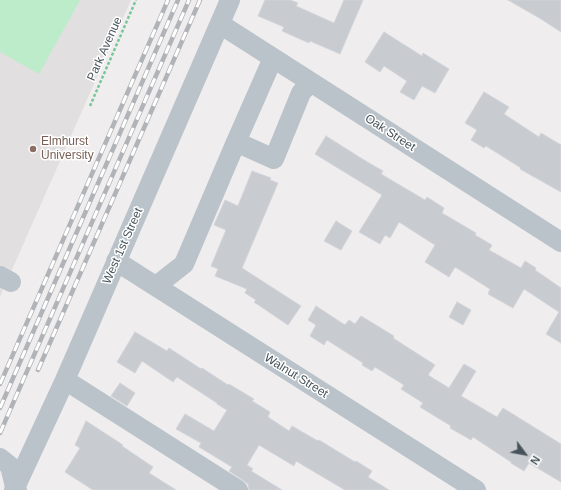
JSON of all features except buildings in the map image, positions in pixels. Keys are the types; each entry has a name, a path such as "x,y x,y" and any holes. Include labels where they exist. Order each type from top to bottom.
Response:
{"street":[{"name":"West 1st Street","path":"12,486 65,380 230,0"},
{"name":"Oak Street","path":"220,24 561,242"},
{"path":"156,286 184,264 273,58"},
{"path":"236,142 274,159 300,93 310,82"},
{"name":"Walnut Street","path":"116,261 476,490"},
{"path":"65,380 238,490"},
{"path":"0,458 10,466 12,486"}],"path":[{"name":"Park Avenue","path":"90,106 136,0"}],"shaded area":[{"name":"Elmhurst University","path":"0,0 131,0 0,297"}],"green space":[{"path":"0,0 80,0 39,74 0,52"}],"railway":[{"path":"0,384 168,0"},
{"path":"0,408 178,0"},
{"path":"0,433 189,0"},
{"path":"38,370 200,0"}],"place":[{"name":"Elmhurst University","path":"33,149"}]}
